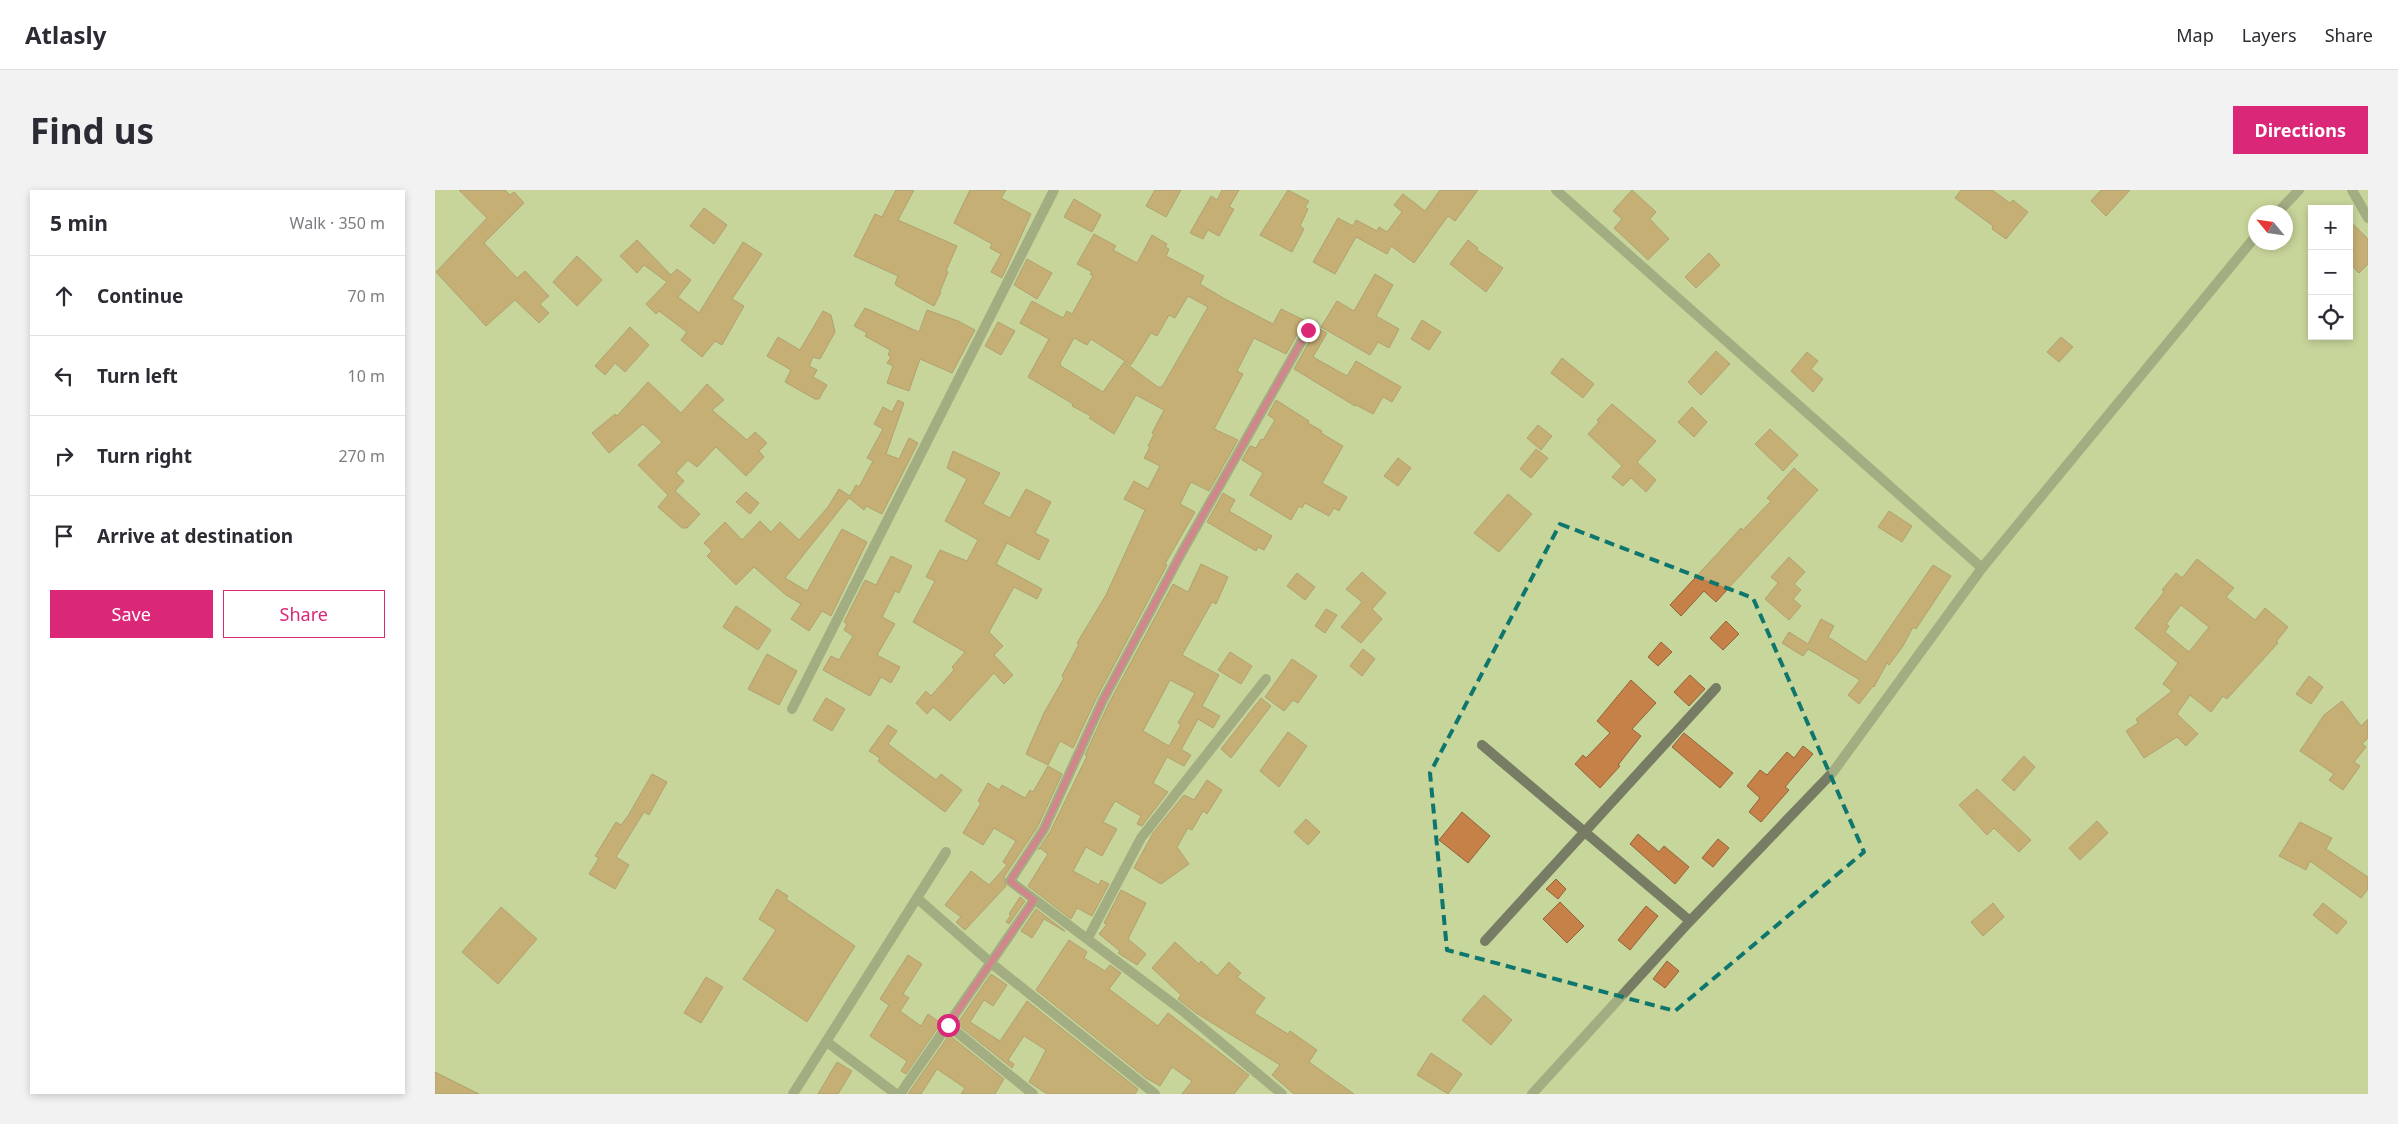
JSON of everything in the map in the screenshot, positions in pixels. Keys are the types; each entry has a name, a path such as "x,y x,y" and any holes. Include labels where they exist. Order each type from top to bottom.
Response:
{"street":[{"path":"792,709 1054,190"},
{"path":"1556,190 1982,568"},
{"path":"2285,205 2299,190"},
{"path":"2351,190 2368,218"},
{"path":"1532,1094 1690,921 1833,772 1982,568 2248,245"},
{"path":"1282,1094 1183,1011 1010,881 1044,829 1103,700 1182,552 1308,330"},
{"path":"1088,938 1141,838 1266,679"},
{"path":"1485,941 1716,688"},
{"path":"1482,745 1690,921"},
{"path":"793,1094 946,852"},
{"path":"918,899 991,962 1155,1094"},
{"path":"827,1042 902,1093 1034,900"},
{"path":"948,1025 1033,1094"}],"highlighted area":[{"path":"1560,524 1753,598 1864,852 1675,1011 1447,950 1430,773"}],"building":[{"path":"459,190 505,190 510,195 514,192 524,203 484,243 517,278 525,271 549,296 540,304 549,313 539,323 515,300 486,326 436,272 487,218"},
{"path":"896,190 914,190 898,220 957,246 946,271 948,272 941,292 934,306 897,286 895,284 898,276 854,256 875,214 882,217"},
{"path":"970,190 1006,190 1001,198 1031,214 1002,278 991,272 1001,254 990,248 992,244 954,223"},
{"path":"1155,190 1181,190 1166,217 1146,206"},
{"path":"1222,190 1239,190 1229,207 1234,209 1219,236 1208,230 1203,239 1190,233 1211,196 1217,200"},
{"path":"1288,190 1309,201 1305,207 1308,209 1300,226 1304,229 1292,252 1260,235"},
{"path":"1440,190 1478,190 1455,221 1448,216 1414,263 1391,246 1387,254 1356,237 1335,274 1313,262 1338,218 1353,226 1356,220 1377,231 1379,227 1387,232 1402,212 1394,205 1403,194 1425,211"},
{"path":"1632,190 1656,212 1650,219 1669,239 1648,260 1614,228 1622,219 1613,211"},
{"path":"1961,190 1992,190 2010,203 2013,200 2028,212 2006,239 1992,229 1993,226 1955,198"},
{"path":"2101,190 2130,190 2106,216 2091,201"},
{"path":"1074,199 1101,215 1092,232 1064,217"},
{"path":"704,208 727,225 714,244 690,226"},
{"path":"2353,224 2368,239 2368,264 2359,273 2353,267"},
{"path":"1094,234 1116,246 1113,250 1137,263 1152,235 1167,244 1165,247 1169,249 1166,256 1204,276 1200,284 1225,299 1273,324 1281,309 1310,323 1302,326 1286,354 1254,338 1237,371 1243,374 1214,429 1238,440 1209,491 1191,482 1180,504 1195,512 1165,564 1167,565 1097,697 1073,748 1060,741 1048,765 1026,754 1044,713 1064,678 1062,676 1079,644 1077,643 1106,595 1145,510 1124,499 1134,481 1148,489 1160,466 1144,458 1150,447 1148,446 1154,434 1152,433 1164,410 1136,395 1114,434 1089,418 1091,416 1072,406 1073,404 1028,377 1049,339 1020,323 1032,301 1063,318 1067,311 1072,314 1093,276 1090,274 1092,272 1077,264","holes":["1188,296 1208,307 1162,387 1158,387 1124,362 1103,392 1061,366 1060,363 1074,338 1087,345 1091,339 1131,365 1151,333 1157,336 1169,315 1175,318"]},
{"path":"637,240 671,275 677,269 691,280 678,297 699,313 743,242 762,254 732,299 744,306 722,345 715,341 702,357 681,340 687,332 659,311 656,314 646,304 667,282 644,265 637,273 620,256"},
{"path":"1468,240 1478,248 1477,250 1503,268 1486,292 1450,264"},
{"path":"1709,253 1720,265 1696,288 1685,277"},
{"path":"577,256 602,280 577,306 553,282"},
{"path":"1027,259 1052,273 1037,299 1014,285"},
{"path":"1375,274 1393,285 1376,316 1399,329 1389,348 1378,342 1370,355 1321,327 1337,301 1354,311"},
{"path":"865,308 919,332 927,310 958,321 975,330 952,373 920,359 909,391 887,383 893,366 887,363 891,357 888,355 890,350 865,336 867,333 854,326"},
{"path":"823,311 831,315 835,332 820,359 813,357 809,366 817,370 813,377 827,385 819,399 815,399 785,382 791,370 767,356 778,337 800,350"},
{"path":"1422,320 1441,332 1429,350 1411,339"},
{"path":"998,322 1015,331 1001,355 985,346"},
{"path":"1312,325 1327,333 1313,357 1347,376 1356,361 1401,387 1392,402 1383,397 1373,414 1355,406 1294,369 1314,333"},
{"path":"630,327 649,345 625,372 615,363 605,375 595,366"},
{"path":"2061,337 2073,347 2059,362 2047,352"},
{"path":"1716,351 1730,364 1701,395 1688,382"},
{"path":"1807,352 1818,361 1811,369 1823,379 1813,392 1791,371"},
{"path":"1562,358 1594,384 1583,398 1551,373"},
{"path":"648,382 681,413 707,384 724,400 712,410 747,440 755,432 767,443 759,451 764,457 746,476 716,447 697,467 688,460 676,473 684,481 675,491 700,514 687,528 682,528 658,507 668,495 638,465 662,442 643,424 609,453 592,433 615,414 617,416"},
{"path":"898,400 904,403 886,454 899,459 909,438 918,443 882,514 866,506 864,510 849,498 785,578 807,591 842,529 867,542 831,616 822,611 809,631 791,619 801,604 786,595 754,567 736,585 707,556 712,551 704,543 725,522 742,540 760,521 771,532 780,522 799,540 828,507 839,489 850,496 856,485 859,487 873,461 867,458 883,429 874,424 883,407 892,412"},
{"path":"1276,400 1309,421 1308,423 1322,431 1321,433 1343,446 1322,483 1347,497 1339,511 1334,508 1329,516 1305,503 1302,508 1299,506 1291,520 1250,495 1263,473 1242,460 1250,446 1256,448 1261,439 1263,440 1275,420 1268,415"},
{"path":"1612,404 1656,441 1637,462 1656,480 1646,492 1631,478 1623,486 1612,477 1622,466 1588,434 1599,422 1597,420"},
{"path":"1692,407 1707,422 1694,437 1678,422"},
{"path":"1538,425 1552,436 1541,450 1527,438"},
{"path":"1770,429 1798,455 1783,471 1755,444"},
{"path":"1536,449 1548,458 1531,478 1520,469"},
{"path":"953,451 1000,473 983,504 1010,518 1026,489 1051,502 1035,533 1049,540 1039,560 1007,543 996,564 1042,589 1037,599 1014,587 989,632 1003,646 994,655 1013,675 1004,684 994,673 950,721 933,707 927,714 916,703 926,691 931,696 954,670 952,667 965,652 913,622 935,581 926,577 940,550 967,561 978,540 945,521 967,479 947,468"},
{"path":"1398,458 1411,468 1398,486 1384,476"},
{"path":"1794,468 1818,490 1716,602 1704,591 1681,616 1670,605 1741,528 1743,530 1771,501 1767,498"},
{"path":"746,492 759,503 750,514 736,502"},
{"path":"1223,493 1235,500 1229,511 1272,536 1264,550 1258,547 1256,551 1207,522"},
{"path":"1508,494 1532,514 1499,552 1474,533"},
{"path":"1889,511 1912,526 1902,542 1878,527"},
{"path":"891,556 912,566 899,593 895,591 882,617 895,624 877,655 900,667 891,683 881,677 870,696 823,670 831,656 839,660 853,636 844,630 847,624 844,622 865,580 876,585"},
{"path":"1789,557 1805,572 1794,584 1801,590 1793,599 1801,606 1789,620 1765,599 1778,583 1771,577"},
{"path":"2197,559 2234,588 2226,597 2255,620 2265,608 2288,627 2276,642 2278,643 2227,699 2223,696 2211,712 2190,695 2177,714 2198,734 2186,746 2177,737 2144,758 2126,731 2138,723 2136,719 2172,691 2163,684 2178,663 2135,628 2164,592 2162,590 2176,573 2182,578","holes":["2181,605 2209,627 2189,652 2165,632 2169,626 2166,624"]},
{"path":"1201,564 1228,577 1216,604 1212,602 1182,655 1219,675 1202,706 1220,716 1213,728 1198,719 1182,748 1182,750 1191,755 1184,766 1167,757 1153,783 1168,792 1142,826 1137,824 1141,816 1115,801 1103,822 1117,829 1102,856 1086,847 1073,871 1099,885 1101,880 1109,884 1092,916 1077,908 1071,919 1028,886 1048,854 1040,848 1038,850 1050,832 1087,756 1085,755 1109,703 1173,584 1188,592","holes":["1170,680 1195,693 1178,723 1181,725 1169,746 1143,731"]},
{"path":"1933,565 1951,576 1916,629 1913,627 1903,646 1889,665 1887,663 1874,687 1859,704 1848,695 1860,680 1808,649 1803,656 1782,643 1789,632 1808,644 1821,619 1834,626 1828,637 1866,662"},
{"path":"1362,572 1386,593 1372,609 1382,619 1361,643 1341,627 1362,602 1346,589"},
{"path":"1297,573 1315,587 1305,600 1287,586"},
{"path":"736,606 771,630 758,650 723,627"},
{"path":"1326,609 1337,615 1325,633 1315,626"},
{"path":"1726,621 1739,634 1723,650 1710,638"},
{"path":"1661,642 1672,652 1658,666 1648,657"},
{"path":"1363,649 1375,659 1362,676 1350,666"},
{"path":"1230,652 1252,666 1241,684 1218,670"},
{"path":"767,654 797,671 779,705 748,689"},
{"path":"1292,659 1317,676 1298,703 1293,700 1284,711 1265,697"},
{"path":"1690,675 1705,689 1689,706 1674,692"},
{"path":"2309,676 2323,687 2311,704 2296,694"},
{"path":"1631,680 1656,703 1632,729 1641,736 1618,765 1620,766 1600,788 1575,764 1583,755 1586,758 1610,733 1597,721"},
{"path":"826,698 845,709 832,731 813,720"},
{"path":"1261,698 1271,706 1231,758 1221,749"},
{"path":"2342,701 2361,726 2368,719 2368,738 2362,744 2366,747 2354,762 2360,766 2343,790 2329,780 2334,774 2300,751 2324,715"},
{"path":"888,725 897,731 888,744 936,780 941,774 962,790 945,812 878,761 880,758 869,751"},
{"path":"1288,732 1307,746 1279,787 1260,771"},
{"path":"1684,733 1733,773 1720,788 1672,747"},
{"path":"1803,746 1813,754 1785,787 1789,790 1761,822 1749,812 1760,798 1747,786 1760,770 1767,775 1787,752 1794,758"},
{"path":"2024,756 2035,767 2014,791 2002,780"},
{"path":"1048,766 1062,774 1038,826 1004,877 1006,886 965,930 956,922 961,917 945,905 971,871 989,885 1007,865 1003,862 1016,841 994,828 983,845 963,833 981,803 978,801 988,783 999,790 1002,785 1025,798 1030,790 1033,792"},
{"path":"652,774 667,782 649,815 644,812 616,857 629,865 615,889 589,874 599,858 595,856 616,822 621,825 628,816"},
{"path":"1207,780 1222,790 1207,814 1203,811 1192,830 1188,828 1177,847 1189,864 1161,884 1134,868 1153,833 1184,795 1194,800"},
{"path":"1977,789 2031,840 2019,852 1994,828 1987,835 1959,805"},
{"path":"1462,812 1490,836 1468,863 1439,840"},
{"path":"1306,819 1320,832 1308,845 1294,832"},
{"path":"2097,821 2108,833 2080,860 2069,848"},
{"path":"2300,822 2332,838 2326,849 2368,877 2368,889 2361,898 2310,861 2306,870 2279,856"},
{"path":"1638,834 1659,852 1664,846 1689,867 1675,884 1630,844"},
{"path":"1718,839 1729,848 1713,867 1702,858"},
{"path":"1556,879 1566,889 1558,899 1546,889"},
{"path":"777,889 788,896 786,899 855,946 807,1022 743,979 776,930 759,919"},
{"path":"1121,890 1146,903 1128,939 1146,954 1137,965 1118,953 1120,951 1099,934 1107,924 1104,923"},
{"path":"1020,897 1025,901 1009,924 1006,922 1011,915 1009,914"},
{"path":"1560,902 1584,926 1567,943 1543,919"},
{"path":"1993,903 2004,917 1983,936 1971,922"},
{"path":"2323,903 2347,922 2337,934 2313,915"},
{"path":"1646,906 1658,916 1630,950 1618,940"},
{"path":"501,907 537,939 498,984 462,952"},
{"path":"1036,909 1065,931 1044,919 1032,938 1021,931"},
{"path":"1069,940 1087,952 1084,958 1105,971 1110,965 1121,973 1109,989 1158,1026 1168,1013 1249,1075 1234,1094 1182,1094 1192,1081 1172,1067 1160,1086 1146,1078 1036,990"},
{"path":"1175,942 1199,964 1201,961 1217,976 1229,962 1241,973 1237,977 1265,998 1254,1013 1288,1034 1290,1031 1317,1050 1309,1062 1354,1094 1294,1094 1272,1075 1280,1065 1196,1013 1178,999 1181,995 1152,968"},
{"path":"908,955 922,964 903,994 909,998 900,1011 921,1026 928,1014 941,1023 906,1074 901,1071 907,1061 870,1036 889,1005 880,999"},
{"path":"1667,961 1679,971 1665,988 1653,979"},
{"path":"991,974 1007,985 993,1006 984,1000 970,1022 1000,1041 1027,1001 1138,1089 1135,1094 1047,1094 1029,1082 1046,1050 1024,1036 1008,1060 1014,1064 1012,1068 957,1024"},
{"path":"706,977 723,987 701,1023 684,1013"},
{"path":"1484,995 1512,1020 1491,1045 1462,1020"},
{"path":"949,1035 1004,1079 995,1094 961,1094 965,1088 937,1069 921,1094 908,1094"},
{"path":"1431,1053 1462,1074 1448,1094 1417,1075"},
{"path":"837,1062 852,1071 838,1094 818,1094"},
{"path":"435,1072 479,1094 435,1094"}],"route":[{"path":"948,1025 1034,900 1010,883 1010,881 1044,829 1103,700 1182,552 1308,330"}]}
